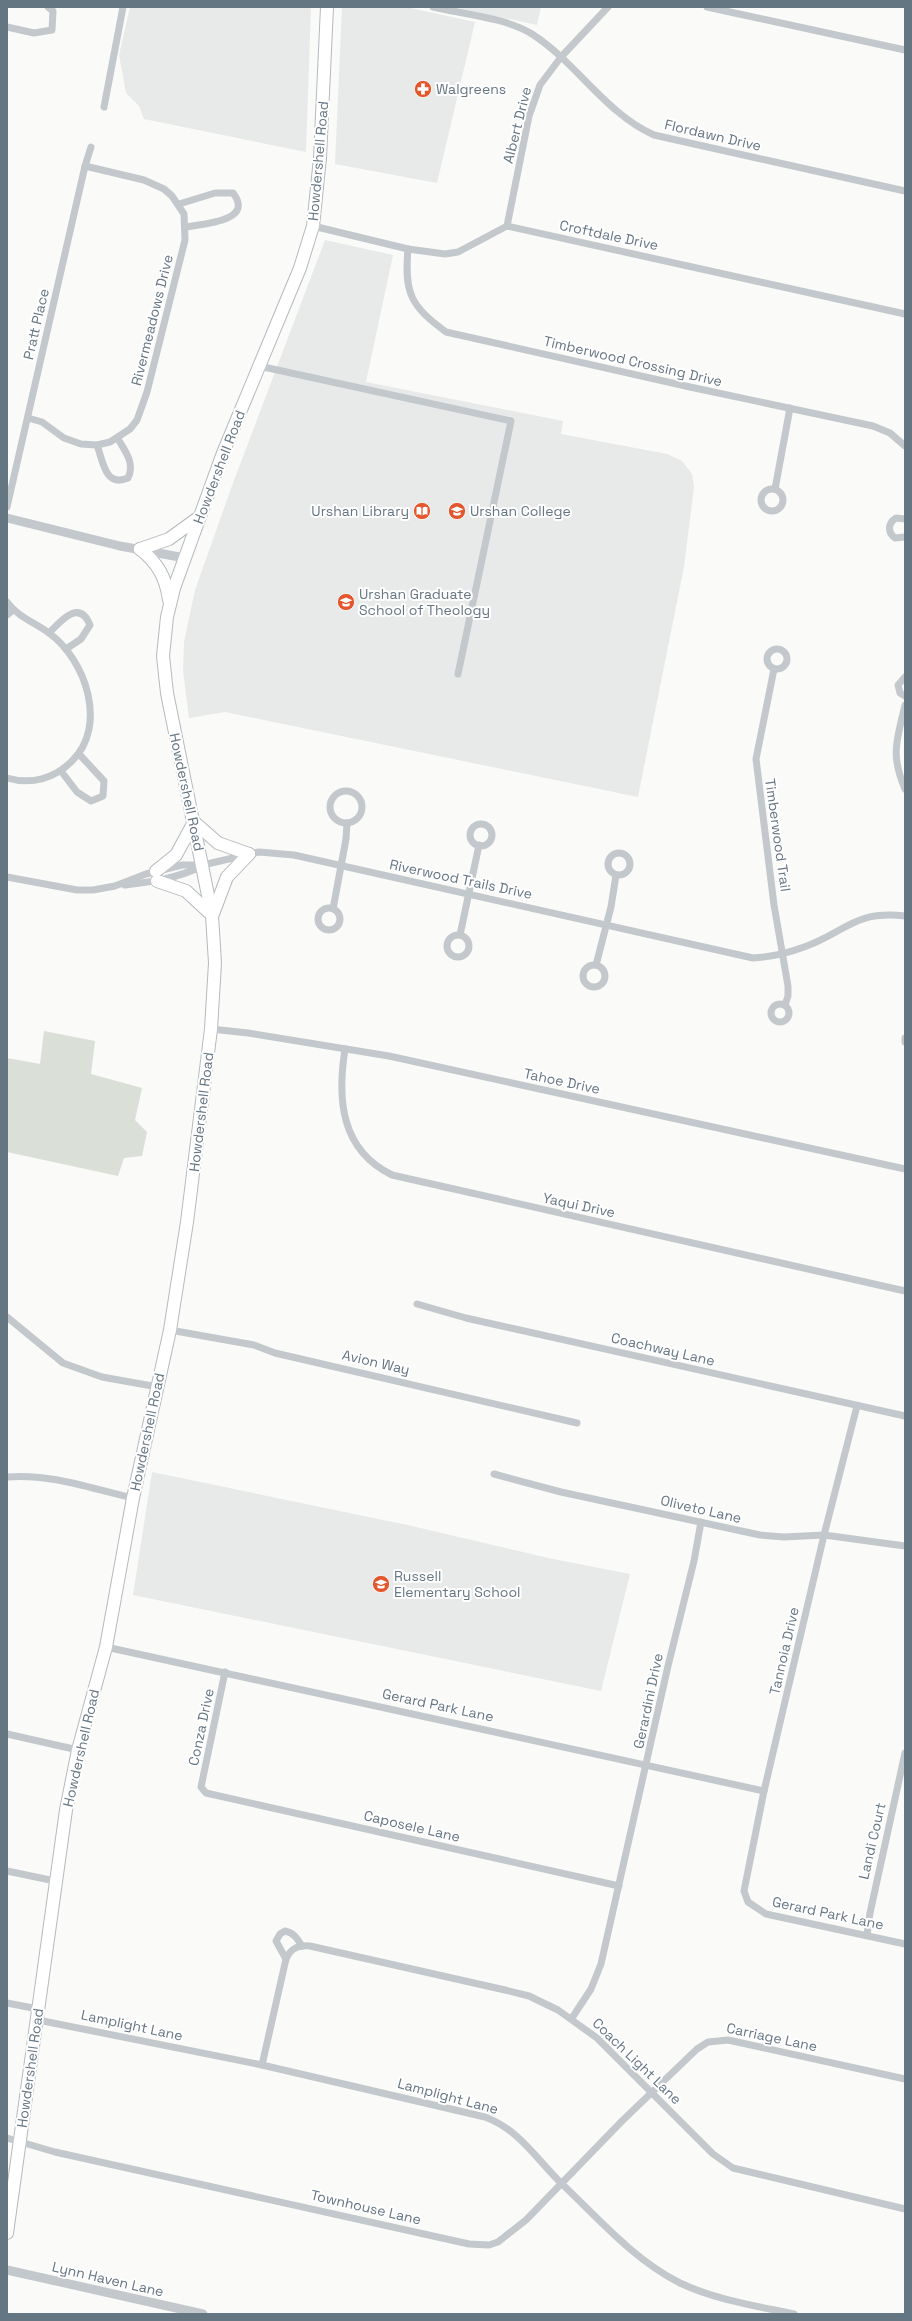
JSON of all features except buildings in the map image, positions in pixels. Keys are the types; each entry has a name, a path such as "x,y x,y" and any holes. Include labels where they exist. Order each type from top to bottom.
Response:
{"main road":[{"name":"Howdershell Road","path":"7,2233 66,1810 78,1750 106,1647 133,1498 170,1330 188,1222 211,1029 215,963 212,915 203,865 173,728 163,656 170,605 198,518 300,268 312,226 320,158 327,7"},
{"path":"170,605 166,585 159,567 140,549 169,539 198,518"},
{"path":"194,822 218,843 249,854 227,877 212,915 186,891 156,876 176,855 194,822"}],"street":[{"path":"7,27 34,33 52,30 53,11 48,7"},
{"path":"104,106 123,7"},
{"name":"Flordawn Drive","path":"433,7 514,25 531,33 561,57 621,114 640,129 654,135 671,141 905,191"},
{"name":"Albert Drive","path":"507,226 534,99 540,85 561,57 608,7"},
{"path":"707,7 905,50"},
{"name":"Pratt Place","path":"7,507 85,166 92,147"},
{"name":"Rivermeadows Drive","path":"28,418 42,422 64,438 81,444 97,445 118,439 126,434 138,420 147,392 185,240 186,227 184,214 179,204 172,196 156,184 85,166"},
{"path":"179,204 224,192 233,193 238,199 240,207 237,213 230,217 186,227"},
{"path":"312,226 408,249 445,254 458,252 507,226"},
{"name":"Croftdale Drive","path":"507,226 905,314"},
{"name":"Timberwood Crossing Drive","path":"408,249 406,268 408,290 418,308 446,332 690,387 873,426 890,433 905,446"},
{"path":"259,366 511,422 458,674"},
{"path":"775,489 790,408"},
{"path":"97,445 109,477 115,481 121,481 128,478 131,466 118,439"},
{"path":"7,518 185,558"},
{"path":"905,519 896,518 890,523 889,527 895,538 905,537"},
{"path":"7,602 13,610 25,620 49,633 66,649 82,675 90,710 88,732 79,754 61,771 34,781 7,778"},
{"path":"7,615 13,610"},
{"path":"49,633 67,616 74,613 81,613 87,618 90,624 87,630 66,649"},
{"name":"Timberwood Trail","path":"774,669 756,758 788,996 785,1005"},
{"path":"905,677 898,685 900,693 905,696"},
{"path":"905,705 895,746 895,761 905,789"},
{"path":"61,771 85,799 91,802 104,796 104,781 79,754"},
{"path":"346,791 357,796 362,806 358,818 347,823 336,818 330,808 335,796 346,791"},
{"path":"333,909 342,864 347,823"},
{"path":"460,935 479,846"},
{"name":"Riverwood Trails Drive","path":"7,877 77,890 115,886 156,876 185,874 203,865 259,852 294,855 342,864 412,882 470,892 605,925 753,958 782,954 805,947 856,920 888,914 905,916"},
{"path":"596,965 605,925 611,907 616,875"},
{"name":"Tahoe Drive","path":"211,1029 248,1033 389,1056 905,1170"},
{"name":"Yaqui Drive","path":"345,1049 341,1090 344,1113 351,1137 362,1155 376,1167 392,1175 905,1290"},
{"name":"Coachway Lane","path":"417,1304 466,1318 905,1416"},
{"path":"7,1317 63,1363 102,1377 158,1386"},
{"name":"Avion Way","path":"170,1330 254,1346 275,1353 577,1423"},
{"name":"Tannoia Drive","path":"748,1902 744,1891 746,1871 824,1535 857,1406"},
{"name":"Oliveto Lane","path":"494,1474 561,1492 760,1535 784,1537 824,1535 905,1546"},
{"path":"7,1477 31,1476 133,1498"},
{"name":"Gerardini Drive","path":"572,2018 591,1988 602,1964 694,1561 701,1522"},
{"name":"Gerard Park Lane","path":"106,1647 647,1764 764,1791"},
{"name":"Conza Drive","path":"202,1788 225,1672"},
{"path":"7,1734 78,1750"},
{"name":"Landi Court","path":"867,1935 870,1912 905,1753"},
{"name":"Caposele Lane","path":"202,1788 206,1793 619,1886"},
{"path":"7,1871 55,1881"},
{"name":"Gerard Park Lane","path":"748,1902 766,1914 905,1944"},
{"path":"262,2065 286,1959 289,1952 302,1946 297,1938 291,1933 285,1931 280,1934 276,1941 286,1959"},
{"name":"Coach Light Lane","path":"302,1946 529,1996 572,2018 597,2038 713,2154 733,2168 905,2209"},
{"name":"Lamplight Lane","path":"7,2003 38,2014 486,2117 513,2132 561,2183 637,2255 680,2283 722,2298 794,2314"},
{"name":"Carriage Lane","path":"652,2093 698,2048 708,2042 718,2039 759,2046 905,2079"},
{"name":"Townhouse Lane","path":"7,2138 55,2152 474,2244 489,2245 507,2236 526,2220 561,2183 652,2093"},
{"name":"Lynn Haven Lane","path":"7,2270 203,2314"}],"shaded area":[{"path":"130,7 311,7 306,152 144,119 139,106 126,93 119,55"},
{"path":"342,7 406,7 475,22 437,183 335,164"},
{"path":"453,7 541,7 537,25"},
{"name":"Urshan College","path":"325,240 393,255 366,382 563,421 561,434 667,454 682,461 692,474 694,487 684,567 638,797 225,712 189,718 183,671 184,642 195,590 233,483"},
{"path":"44,1031 95,1041 91,1074 142,1088 135,1120 147,1132 142,1156 124,1158 118,1176 7,1152 7,1058 40,1064"},
{"name":"Russell Elementary School","path":"152,1472 412,1526 548,1558 630,1574 601,1691 133,1595"}],"place":[{"name":"Walgreens","path":"423,89"},
{"name":"Urshan Library","path":"422,511"},
{"name":"Urshan College","path":"457,511"},
{"name":"Urshan Graduate School of Theology","path":"346,602"},
{"name":"Russell Elementary School","path":"381,1584"}]}
